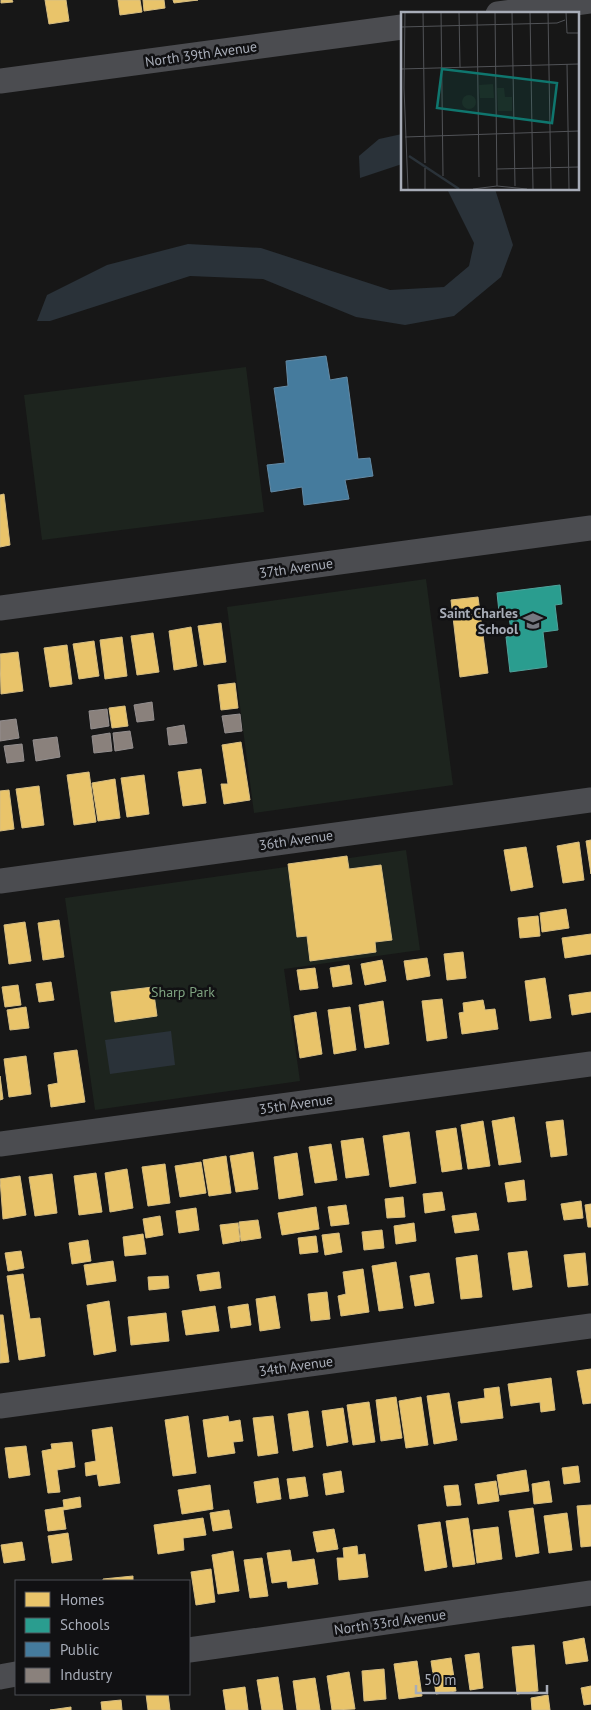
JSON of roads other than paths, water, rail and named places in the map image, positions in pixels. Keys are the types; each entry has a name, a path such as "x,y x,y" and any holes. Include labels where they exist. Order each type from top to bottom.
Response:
{"street":[{"path":"512,12 591,1"},
{"name":"North 39th Avenue","path":"0,81 401,27"},
{"name":"37th Avenue","path":"0,608 591,528"},
{"name":"36th Avenue","path":"0,881 591,800"},
{"name":"35th Avenue","path":"0,1144 591,1064"},
{"name":"34th Avenue","path":"0,1406 591,1326"},
{"name":"North 33rd Avenue","path":"190,1650 591,1593"},
{"path":"0,1677 15,1674"}],"place":[{"name":"Saint Charles School","path":"533,621"}],"park label":[{"name":"Sharp Park","path":"183,992"}]}
